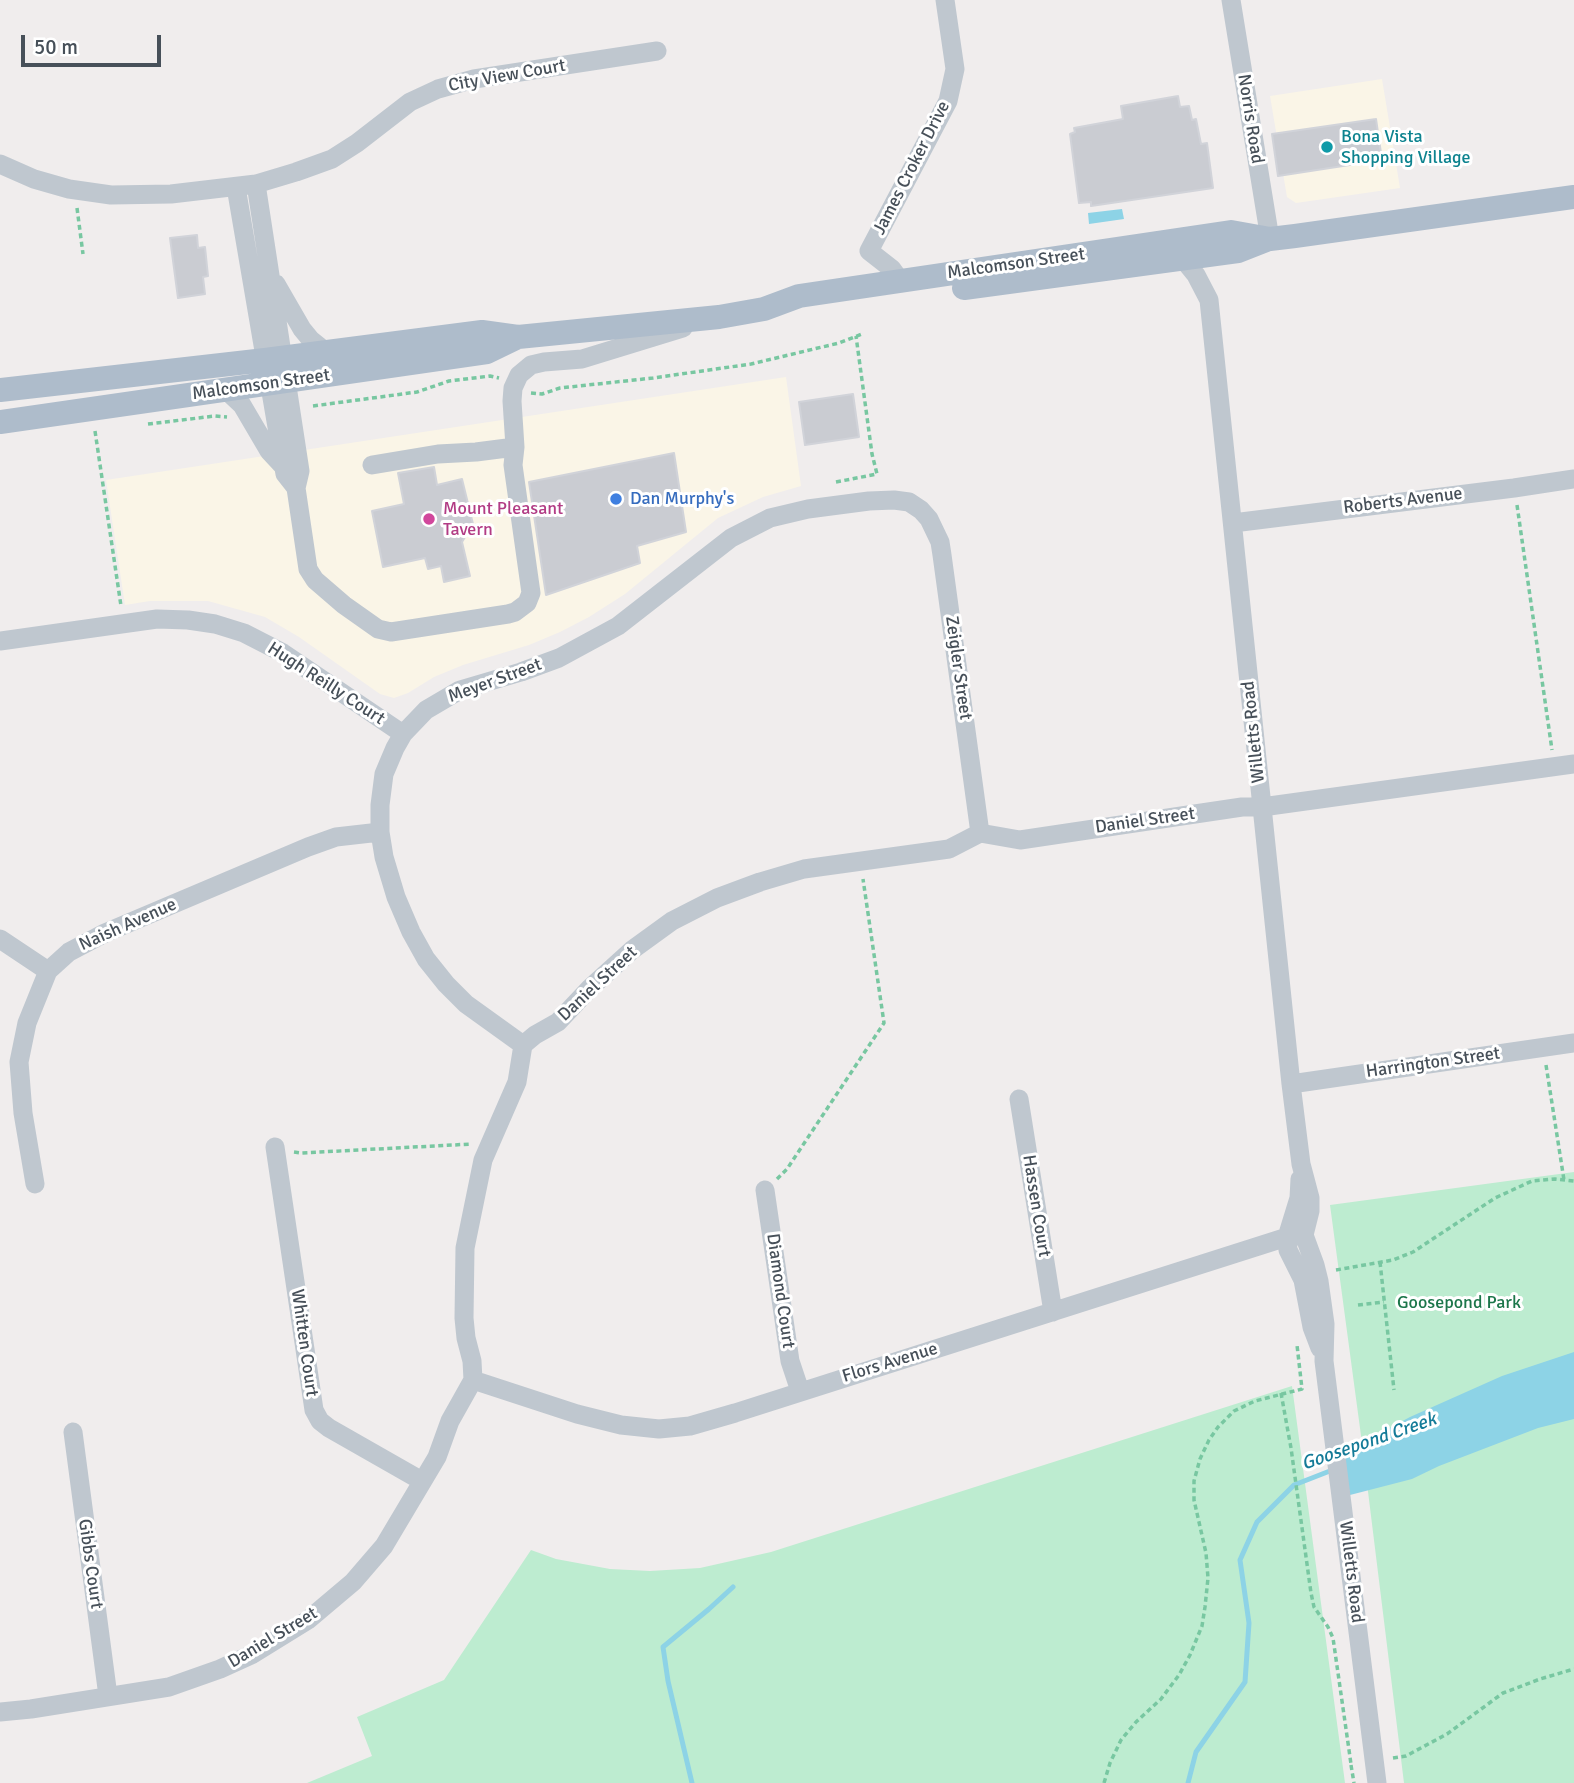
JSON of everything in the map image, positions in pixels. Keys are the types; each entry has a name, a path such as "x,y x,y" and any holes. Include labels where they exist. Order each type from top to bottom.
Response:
{"main road":[{"name":"Malcomson Street","path":"0,422 226,390 326,352 482,332 518,337 719,317 764,309 805,309 1238,251 1270,239 1574,197"},
{"name":"Malcomson Street","path":"764,309 799,296 1231,232 1270,239"},
{"name":"Malcomson Street","path":"0,390 276,371 487,352 518,337"}],"street":[{"name":"James Croker Drive","path":"901,280 892,269 869,251 948,101 955,69 945,0"},
{"name":"Norris Road","path":"1231,0 1270,239"},
{"name":"City View Court","path":"0,163 34,178 111,195 171,194 256,184 332,159 410,102 438,89 474,79 657,51"},
{"path":"256,184 270,274 283,466 285,474 296,488"},
{"path":"236,187 300,471 296,488 308,569 315,580 344,605 378,629 391,632 508,614 527,604 531,593 513,465 515,447 512,401 513,388 519,374 531,365 582,359 719,317"},
{"name":"Willetts Road","path":"1183,259 1196,275 1209,300 1301,1164 1295,1236 1288,1250 1303,1280 1312,1327 1325,1361 1377,1783"},
{"path":"270,274 302,329 326,352"},
{"path":"226,390 242,405 269,451 283,466"},
{"path":"372,465 438,454 515,447"},
{"name":"Roberts Avenue","path":"1233,523 1574,479"},
{"name":"Meyer Street","path":"523,1045 466,1004 446,984 426,959 396,897 384,857 380,805 384,774 403,734 426,710 460,690 559,658 618,626 730,538 770,518 808,509 869,501 909,502 921,510"},
{"name":"Zeigler Street","path":"921,510 936,530 940,542 980,833"},
{"name":"Hugh Reilly Court","path":"0,641 157,619 215,624 244,633 283,653 403,734"},
{"name":"Daniel Street","path":"523,1045 558,1022 632,950 672,921 717,898 804,869 950,849 980,833 1020,840 1242,807 1262,807 1564,765"},
{"name":"Naish Avenue","path":"35,1184 23,1113 19,1062 27,1023 48,971 69,952 105,933 308,847 336,837 380,832"},
{"path":"0,939 48,971"},
{"name":"Harrington Street","path":"1291,1084 1574,1043"},
{"path":"473,1380 464,1318 465,1248 483,1160 517,1082 523,1045"},
{"name":"Hassen Court","path":"1019,1099 1053,1312"},
{"name":"Whitten Court","path":"275,1147 314,1410 329,1429 422,1481"},
{"name":"Diamond Court","path":"765,1190 790,1361 800,1391"},
{"name":"Flors Avenue","path":"473,1380 577,1414 621,1425 659,1429 690,1426 1295,1236"},
{"name":"Daniel Street","path":"0,1712 169,1687 253,1654 308,1620 352,1582 384,1546 437,1457 450,1421 473,1380"},
{"name":"Gibbs Court","path":"73,1432 108,1696"}],"path":[{"path":"79,190 77,207 83,254"},
{"path":"523,391 536,394 560,388 711,370 806,352 862,334"},
{"path":"836,482 877,474 856,336"},
{"path":"313,406 417,392 449,382 490,376 504,380"},
{"path":"149,424 215,416 233,420"},
{"path":"95,431 123,622"},
{"path":"1514,488 1564,765"},
{"path":"765,1190 787,1169 884,1023 860,860"},
{"path":"1543,1047 1564,1180"},
{"path":"275,1147 301,1153 472,1144 488,1148"},
{"path":"1328,1271 1393,1260 1413,1252 1495,1198 1532,1181 1574,1181"},
{"path":"1380,1262 1394,1390"},
{"path":"1358,1305 1384,1302"},
{"path":"1104,1783 1121,1740 1161,1699 1179,1675 1202,1626 1208,1578 1206,1553 1194,1500 1200,1459 1209,1440 1234,1412 1255,1401 1302,1389"},
{"path":"1281,1393 1314,1607 1333,1638 1354,1783"},
{"path":"1389,1759 1406,1756 1447,1734 1503,1693 1574,1668"},
{"path":"1351,1764 1358,1763"}],"shaded area":[{"path":"1382,79 1400,188 1296,203 1287,197 1270,96"},
{"path":"786,377 801,486 763,497 718,518 625,594 589,617 529,645 463,665 434,677 394,698 380,694 299,637 265,617 208,601 150,601 125,605 106,480"}],"green space":[{"name":"Goosepond Park","path":"1574,1172 1574,1783 1404,1783 1330,1205"},
{"path":"1292,1386 1345,1783 307,1783 372,1756 357,1717 444,1680 531,1550 556,1559 610,1569 650,1571 700,1568 771,1552"}],"water":[{"path":"1122,209 1124,219 1089,224 1088,213"},
{"path":"1574,1352 1574,1419 1538,1428 1412,1479 1350,1495 1343,1453 1410,1417 1502,1376"}],"building":[{"path":"1178,96 1180,107 1189,106 1192,120 1196,119 1201,144 1207,143 1213,188 1091,206 1091,202 1079,203 1070,134 1075,132 1074,128 1123,119 1121,106"},
{"name":"Bona Vista Shopping Village","path":"1376,119 1382,160 1278,176 1272,134"},
{"path":"197,235 198,248 205,247 208,276 203,277 205,294 178,298 170,238"},
{"path":"853,394 859,437 805,445 799,402"},
{"path":"674,453 686,532 637,546 640,563 546,595 529,482"},
{"path":"434,467 437,485 462,479 473,524 462,542 470,576 444,582 441,566 428,569 425,558 383,567 372,511 404,504 398,473"}],"waterway":[{"name":"Goosepond Creek","path":"1188,1783 1196,1752 1245,1682 1249,1623 1240,1560 1257,1522 1294,1485 1335,1469"},
{"path":"692,1783 668,1681 663,1647 733,1587"}],"place":[{"name":"Bona Vista Shopping Village","path":"1327,147"},
{"name":"Dan Murphy's","path":"616,499"},
{"name":"Mount Pleasant Tavern","path":"429,519"}]}
